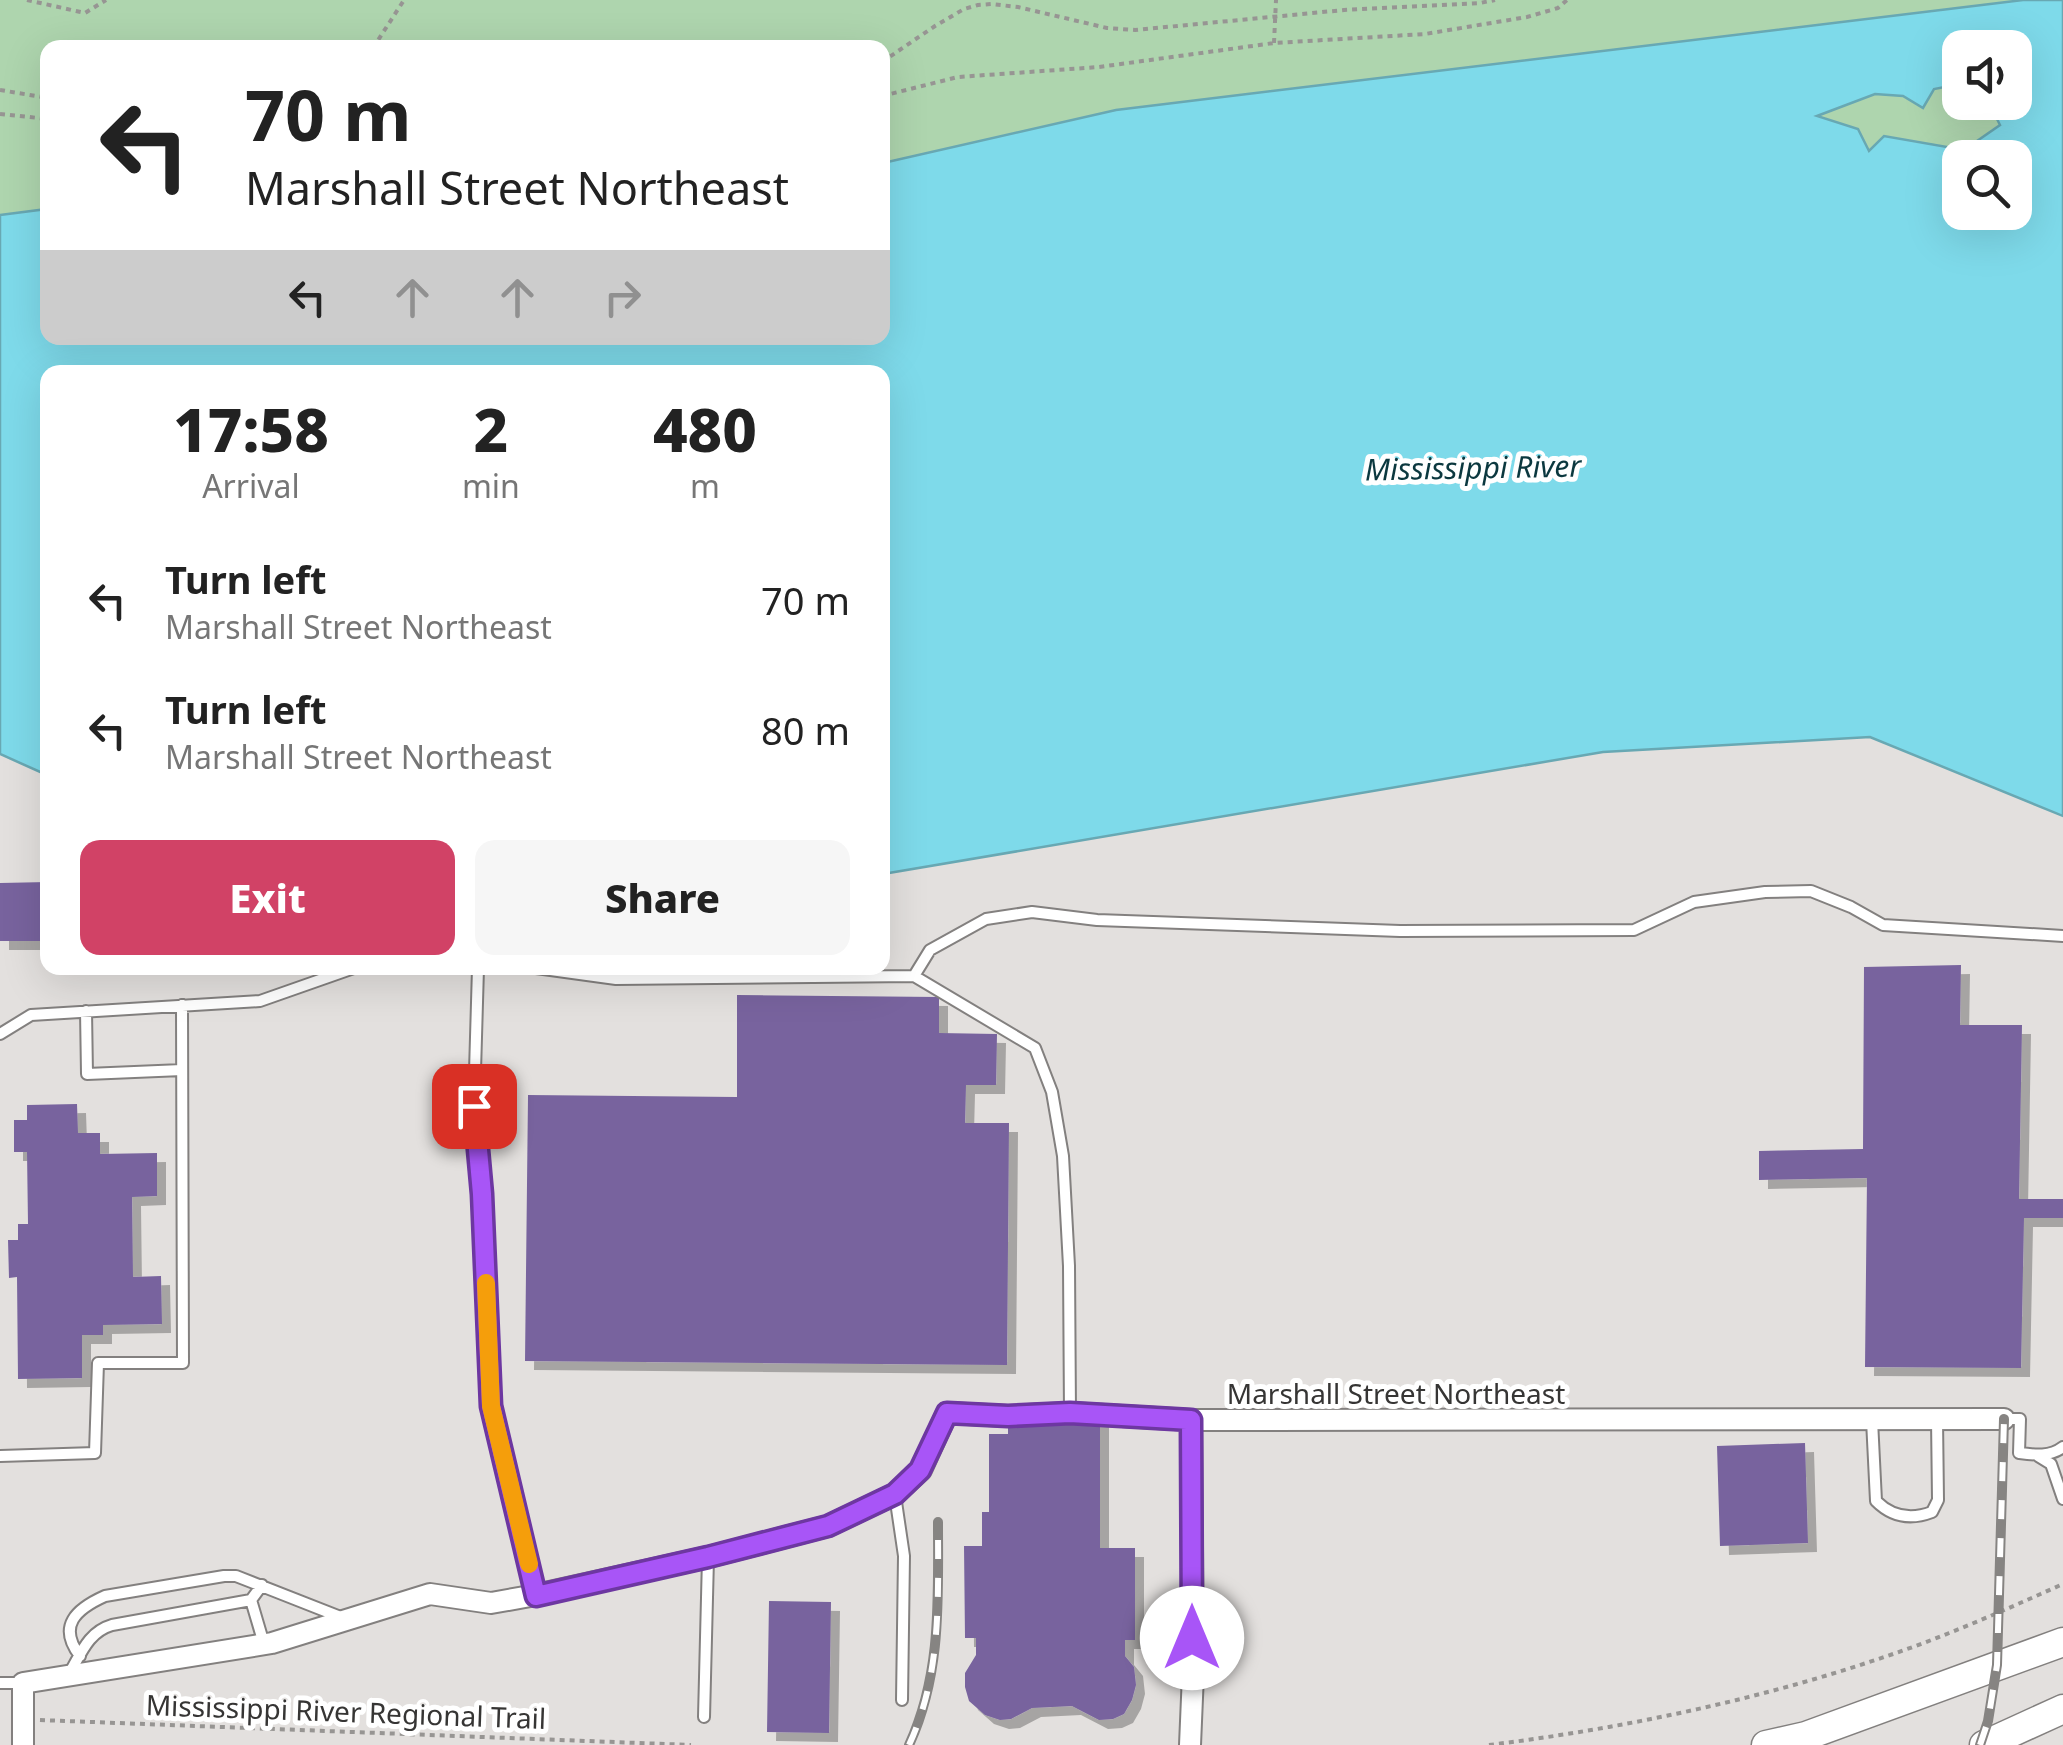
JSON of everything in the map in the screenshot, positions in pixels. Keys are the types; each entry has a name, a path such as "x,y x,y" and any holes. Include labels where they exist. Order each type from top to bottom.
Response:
{"street":[{"name":"Marshall Street Northeast","path":"24,1683 74,1665 264,1644 430,1594 492,1604 536,1596 828,1526 895,1494 920,1470 947,1413 1070,1413 1191,1420 2004,1420"},
{"path":"1190,1745 1191,1420"},
{"path":"1766,1745 1806,1736 2063,1642"},
{"path":"22,1745 24,1683"},
{"path":"1984,1745 2063,1709"}],"lane":[{"path":"914,976 930,950 972,926 986,919 1032,912 1097,920 1400,931 1634,930 1694,902 1765,892 1811,891 1852,907 1883,926 2063,936"},
{"path":"0,1034 30,1015 260,1001 334,975"},
{"path":"478,975 474,1106 482,1194 491,1406 536,1596"},
{"path":"583,975 616,980 914,976 1035,1048 1052,1092 1063,1156 1069,1266 1070,1413"},
{"path":"0,1456 96,1454 98,1363 183,1363 182,1004"},
{"path":"86,1011 88,1074 182,1070"},
{"path":"2004,1420 2020,1419 2019,1452 2051,1464 2063,1499"},
{"path":"1872,1420 1876,1501 1886,1511 1918,1517 1932,1512 1938,1500 1937,1420"},
{"path":"2037,1456 2063,1447"},
{"path":"895,1494 904,1556 902,1700"},
{"path":"704,1717 708,1557"},
{"path":"74,1665 69,1631 72,1617 88,1604 104,1596 224,1576 262,1585 347,1620"},
{"path":"74,1665 100,1629 251,1600 262,1585"},
{"path":"251,1600 264,1644"},
{"path":"0,1683 24,1683"}],"path":[{"path":"27,0 86,13 106,0"},
{"path":"378,40 404,0"},
{"path":"1274,44 1276,0"},
{"path":"890,56 934,26 978,5 1018,7 1107,28 1134,30 1494,0"},
{"path":"890,94 958,77 1099,66 1274,44 1426,34 1527,17 1558,8 1567,0"},
{"path":"0,90 40,97"},
{"path":"0,114 40,118"},
{"path":"1490,1745 1626,1724 1832,1674 2063,1584"},
{"name":"Mississippi River Regional Trail","path":"22,1718 691,1745"}],"green space":[{"path":"0,0 2023,0 1116,110 890,161 890,40 40,40 40,210 0,215"},
{"path":"1942,88 1942,120 1997,120 2000,125 1978,140 1942,140 1942,146 1884,136 1869,152 1815,116 1875,94 1903,96"}],"water":[{"name":"Mississippi River","path":"2023,0 2063,0 2063,816 1870,737 1603,752 890,873 890,365 40,365 40,772 0,754 0,215 40,210 40,345 890,345 890,161 1116,110","holes":["1942,30 2032,30 2032,120 1998,120 2000,125 1978,140 2032,140 2032,230 1942,230 1942,146 1884,136 1869,151 1858,129 1817,116 1875,94 1903,96 1923,108 1934,89 1942,87"]}],"building":[{"path":"40,882 40,941 0,941 0,883"},
{"path":"1961,965 1960,1025 2022,1025 2019,1199 2063,1199 2063,1218 2024,1218 2021,1368 1865,1367 1867,1178 1759,1180 1759,1151 1863,1149 1864,967"},
{"path":"737,995 939,997 939,1033 997,1034 996,1085 966,1085 965,1123 1009,1123 1007,1365 525,1361 528,1095 737,1097"},
{"path":"77,1104 78,1133 100,1133 100,1154 157,1153 157,1196 132,1197 133,1277 161,1276 162,1324 103,1325 103,1335 82,1335 82,1378 18,1379 17,1277 9,1278 8,1240 18,1240 18,1224 28,1224 27,1152 14,1152 14,1120 27,1120 27,1105"},
{"path":"1008,1416 1100,1416 1100,1548 1135,1548 1135,1640 1125,1640 1125,1656 1134,1667 1136,1685 1124,1714 1113,1719 1099,1720 1072,1706 1032,1708 1000,1720 985,1715 969,1701 965,1673 976,1655 976,1638 965,1638 964,1546 982,1546 982,1512 989,1512 989,1434 1008,1434"},
{"path":"1805,1443 1808,1543 1720,1546 1717,1446"},
{"path":"769,1601 831,1602 829,1733 767,1732"}],"railway":[{"path":"1980,1745 1997,1665 2004,1419"},
{"path":"909,1745 933,1663 938,1607 938,1522"}],"slow traffic":[{"path":"486,1283 491,1406 529,1564"}],"route":[{"path":"474,1106 482,1194 491,1406 536,1596 828,1526 895,1494 920,1470 947,1413 1070,1413 1191,1420 1192,1638"}]}
